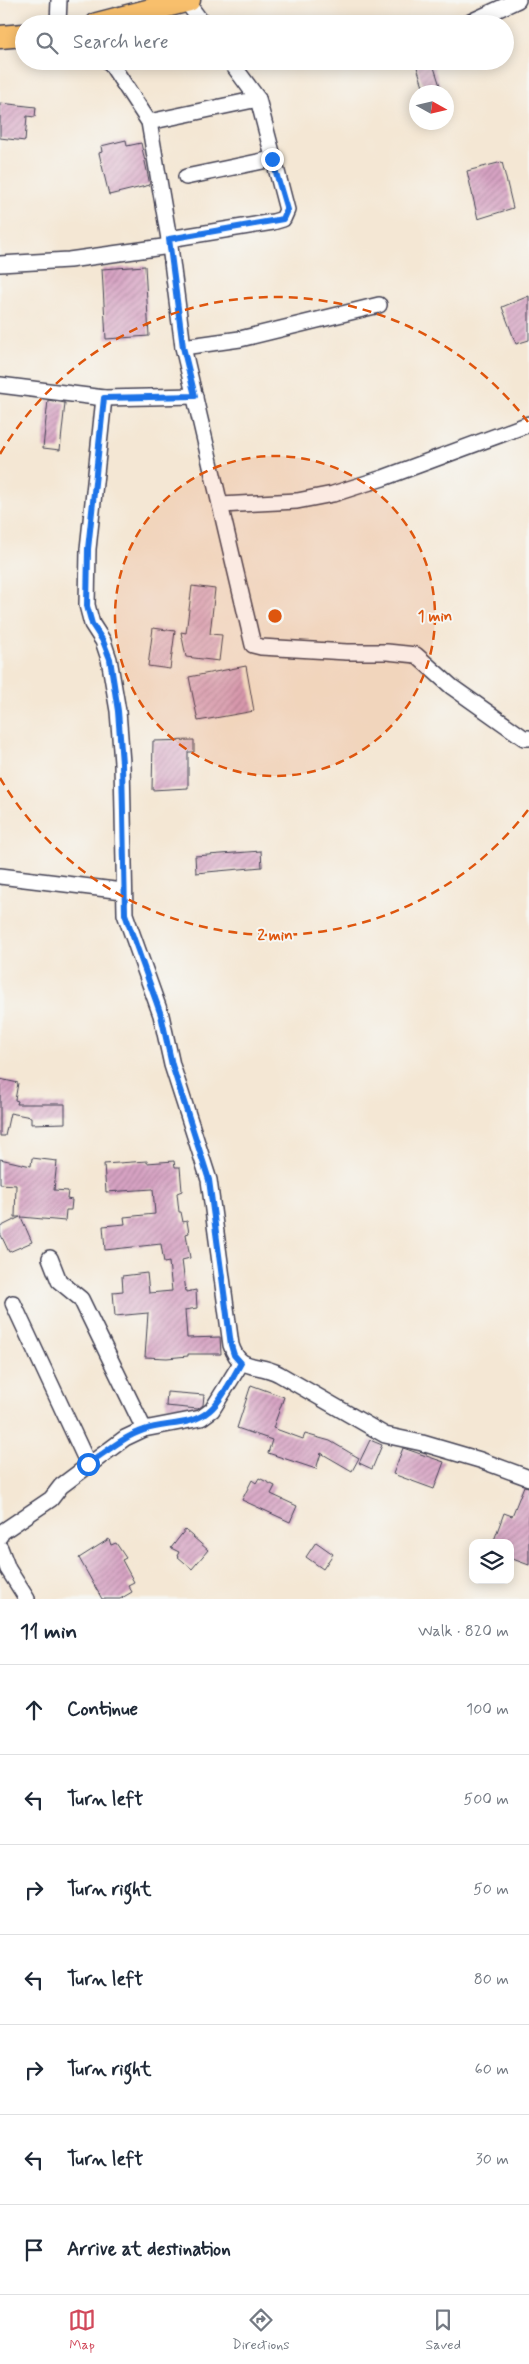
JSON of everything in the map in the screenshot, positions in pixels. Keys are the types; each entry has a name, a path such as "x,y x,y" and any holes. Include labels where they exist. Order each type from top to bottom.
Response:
{"highway":[{"path":"131,15 187,0"},
{"path":"0,37 15,36"}],"street":[{"path":"58,15 59,0"},
{"path":"187,0 197,15"},
{"path":"486,15 518,0"},
{"path":"115,70 149,122 170,243 183,347 250,636 254,645 261,648 416,655 452,687 524,738 529,738"},
{"path":"0,264 69,260 170,243 283,219 287,210 272,159 258,99 237,70"},
{"path":"149,122 258,99"},
{"path":"186,177 272,159"},
{"path":"183,347 240,339 379,305"},
{"path":"0,385 104,398 195,396"},
{"path":"104,398 88,549 87,606 92,624 103,641 110,659 117,703 122,763 123,891 125,914 161,1015 172,1065 209,1180 231,1345 234,1355 241,1363 269,1369 385,1435 422,1443 480,1460 529,1478"},
{"path":"221,505 297,501 333,494 383,478 529,424"},
{"path":"0,876 123,891"},
{"path":"50,1258 60,1281 81,1299 144,1429"},
{"path":"12,1303 88,1464"},
{"path":"0,1536 2,1532 51,1499 61,1486 88,1464 125,1438 144,1429 190,1422 201,1418 212,1410 241,1363"},
{"path":"0,1548 8,1569 27,1599"}],"building":[{"path":"418,70 435,70 440,85 423,85"},
{"path":"0,103 36,107 35,117 27,116 25,141 0,138"},
{"path":"126,140 127,146 141,143 150,185 109,195 99,153 102,152 101,146"},
{"path":"502,162 513,208 478,219 467,171"},
{"path":"145,266 149,336 106,339 102,269"},
{"path":"529,296 529,340 516,344 502,307"},
{"path":"48,400 65,403 60,450 43,448"},
{"path":"192,586 215,589 210,634 222,635 219,661 186,657 181,632 186,633"},
{"path":"153,628 175,631 170,669 148,666"},
{"path":"246,666 254,711 198,721 189,677"},
{"path":"194,740 194,752 188,752 188,788 152,790 153,741"},
{"path":"261,851 262,867 196,873 195,856"},
{"path":"0,1079 18,1083 15,1100 18,1101 17,1104 65,1104 65,1123 31,1124 31,1117 10,1113 5,1136 0,1136"},
{"path":"32,1158 57,1161 54,1190 68,1191 67,1199 72,1200 71,1210 66,1210 65,1221 21,1217 32,1242 9,1252 0,1233 0,1227 20,1217 15,1217 16,1185 0,1184 0,1159 31,1166"},
{"path":"147,1161 147,1163 174,1161 175,1167 180,1167 182,1191 177,1193 179,1212 181,1212 183,1222 187,1221 189,1233 186,1234 190,1258 182,1260 186,1292 196,1290 197,1308 185,1310 187,1338 220,1337 221,1354 188,1354 188,1356 167,1358 145,1357 148,1313 115,1316 113,1292 123,1291 122,1276 147,1273 149,1293 172,1291 169,1262 164,1263 161,1244 105,1250 103,1226 125,1224 124,1217 155,1214 153,1189 106,1192 104,1164"},
{"path":"251,1385 284,1397 273,1428 303,1439 305,1434 330,1441 359,1458 352,1471 321,1453 316,1469 268,1453 272,1440 237,1428"},
{"path":"167,1392 204,1395 203,1405 198,1409 166,1406"},
{"path":"370,1440 382,1445 372,1469 359,1463"},
{"path":"403,1448 444,1462 434,1489 393,1474"},
{"path":"259,1478 275,1486 271,1494 297,1506 290,1522 242,1500 252,1480 256,1483"},
{"path":"524,1486 529,1487 529,1565 514,1559 514,1539 494,1539 504,1513 512,1516"},
{"path":"185,1530 208,1550 192,1569 177,1556 179,1552 171,1548"},
{"path":"109,1539 111,1545 116,1543 126,1558 122,1560 134,1582 128,1585 132,1592 120,1599 102,1599 79,1558"},
{"path":"316,1542 333,1554 323,1569 306,1557"}],"route":[{"path":"88,1464 125,1438 144,1429 190,1422 201,1418 212,1410 241,1363 234,1355 231,1345 209,1180 172,1065 161,1015 125,914 123,891 122,763 118,711 110,659 103,641 92,624 87,606 87,585 88,549 104,398 195,396 183,347 169,239 283,219 287,210 272,159"}]}
